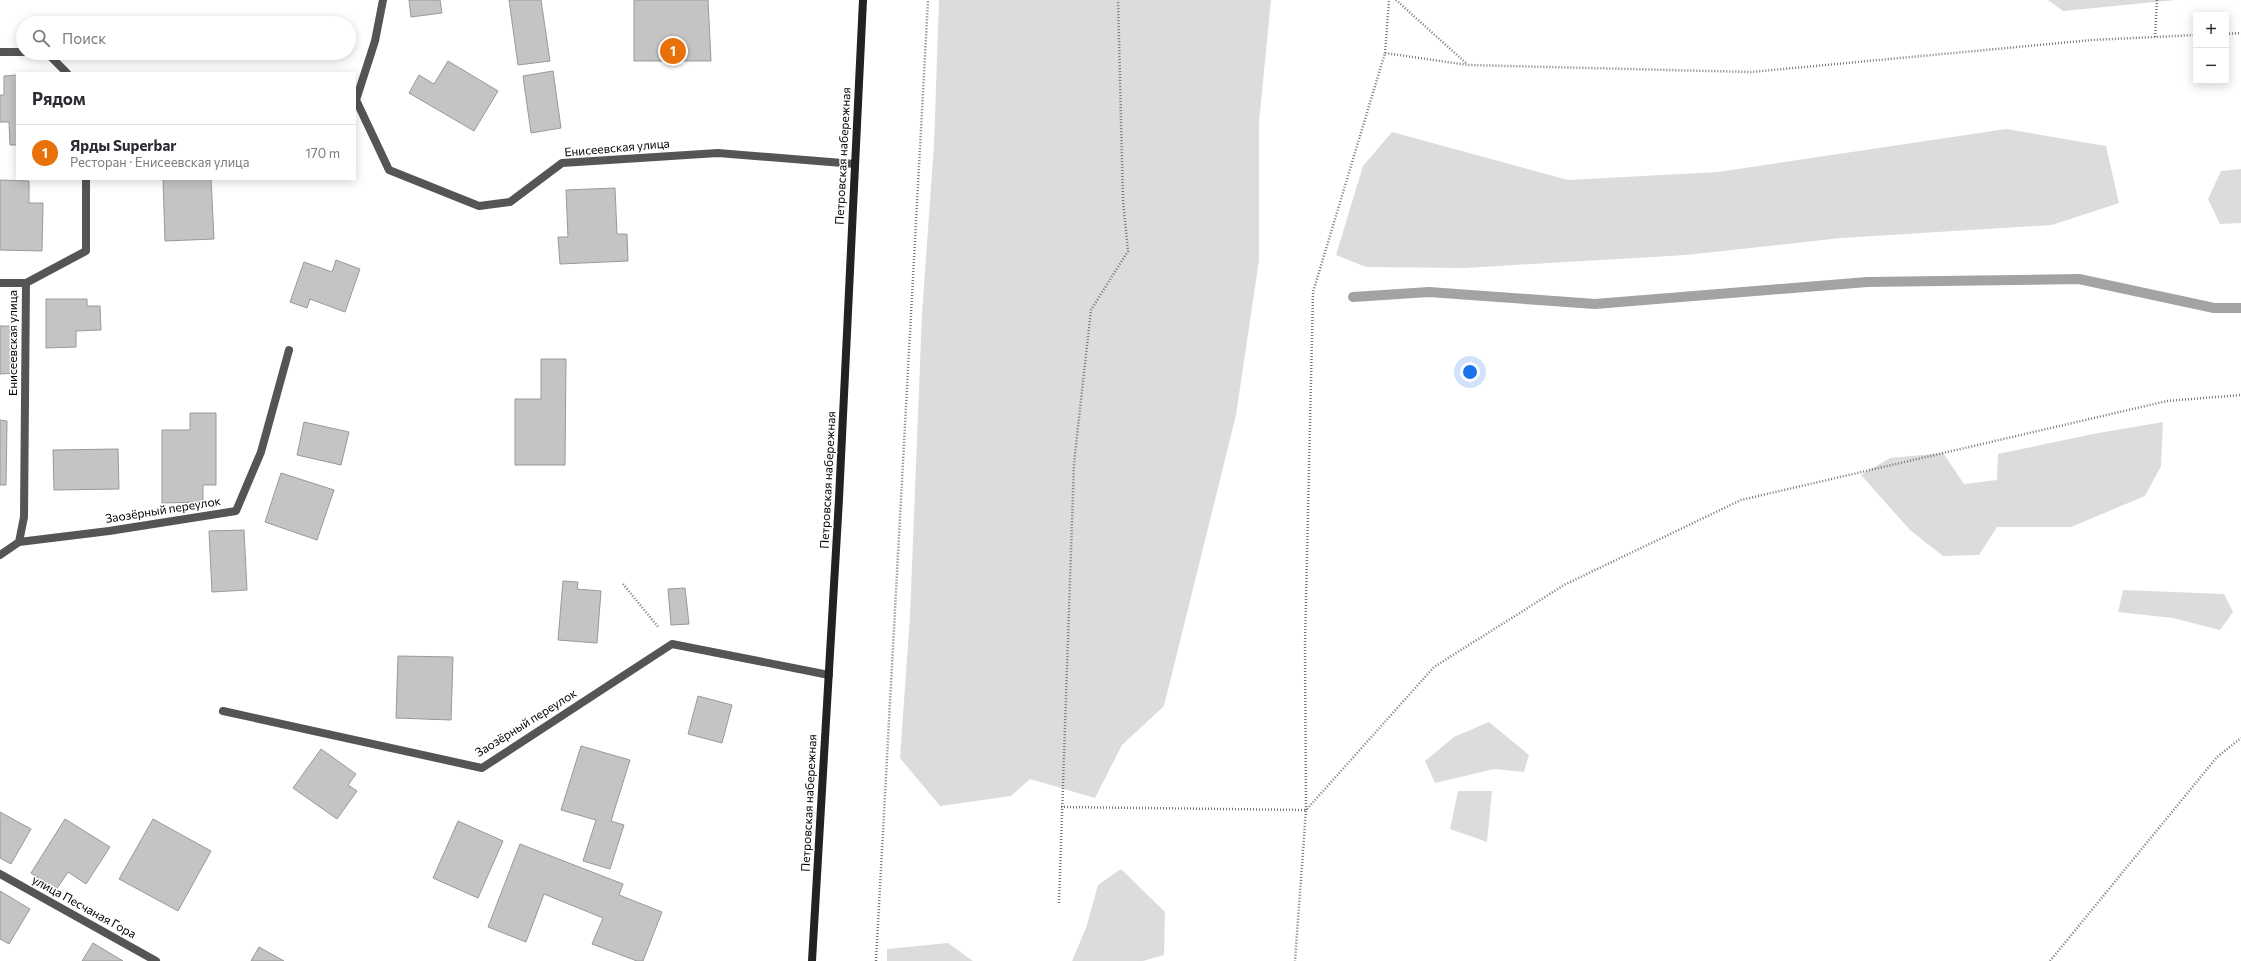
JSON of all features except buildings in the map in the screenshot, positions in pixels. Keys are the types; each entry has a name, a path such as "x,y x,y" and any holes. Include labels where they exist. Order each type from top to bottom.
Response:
{"main road":[{"name":"Петровская набережная","path":"812,961 829,675 863,0"}],"street":[{"name":"Енисеевская улица","path":"383,0 375,41 356,100 389,170 479,206 510,202 562,163 718,153 855,164"},
{"path":"0,52 16,52"},
{"path":"54,60 66,72"},
{"name":"Енисеевская улица","path":"19,542 24,517 26,283 86,250 86,180"},
{"path":"0,283 26,283"},
{"name":"Заозёрный переулок","path":"0,555 19,542 109,531 236,511 261,452 289,350"},
{"path":"672,644 829,675"},
{"name":"Заозёрный переулок","path":"223,711 482,768 672,644"},
{"name":"улица Песчаная Гора","path":"0,874 156,961"}],"path":[{"path":"876,961 928,0"},
{"path":"1059,903 1061,807 1074,463 1091,310 1128,251 1123,200 1118,0"},
{"path":"1295,961 1306,810 1305,636 1314,292 1385,53 1390,0"},
{"path":"1396,0 1468,65"},
{"path":"2155,37 2156,0"},
{"path":"2229,34 2241,33"},
{"path":"1385,53 1468,65 1751,72 2092,40 2193,35"},
{"path":"1061,807 1306,810 1434,667 1564,585 1741,500 2167,401 2241,396"},
{"path":"623,584 672,644"},
{"path":"2050,961 2217,757 2241,738"}],"shaded area":[{"path":"939,0 1271,0 1259,122 1259,260 1236,415 1164,706 1122,745 1095,798 1030,779 1011,796 940,806 900,758 910,616 922,314 934,145"},
{"path":"2048,0 2176,0 2063,11"},
{"path":"2006,129 2106,146 2119,203 2052,225 1841,238 1686,255 1464,268 1366,267 1336,255 1363,166 1392,132 1568,180 1718,172"},
{"path":"2241,169 2241,223 2220,224 2208,199 2221,171"},
{"path":"2163,422 2161,466 2145,496 2071,527 1997,527 1979,555 1943,556 1910,530 1861,475 1890,458 1943,453 1964,484 1997,480 1998,454 2093,434"},
{"path":"2123,590 2224,594 2233,612 2220,630 2173,618 2118,612"},
{"path":"1489,722 1529,755 1524,772 1494,769 1435,783 1425,761 1454,737"},
{"path":"1458,791 1492,791 1487,842 1450,829"},
{"path":"1121,869 1165,912 1164,955 1143,961 1072,961 1086,928 1098,885"},
{"path":"948,943 973,961 887,961 887,949"}],"waterway":[{"path":"1353,297 1429,292 1595,304 1867,282 2079,279 2214,308 2241,308"}],"place":[{"name":"Ярды Superbar","path":"673,51"}]}
